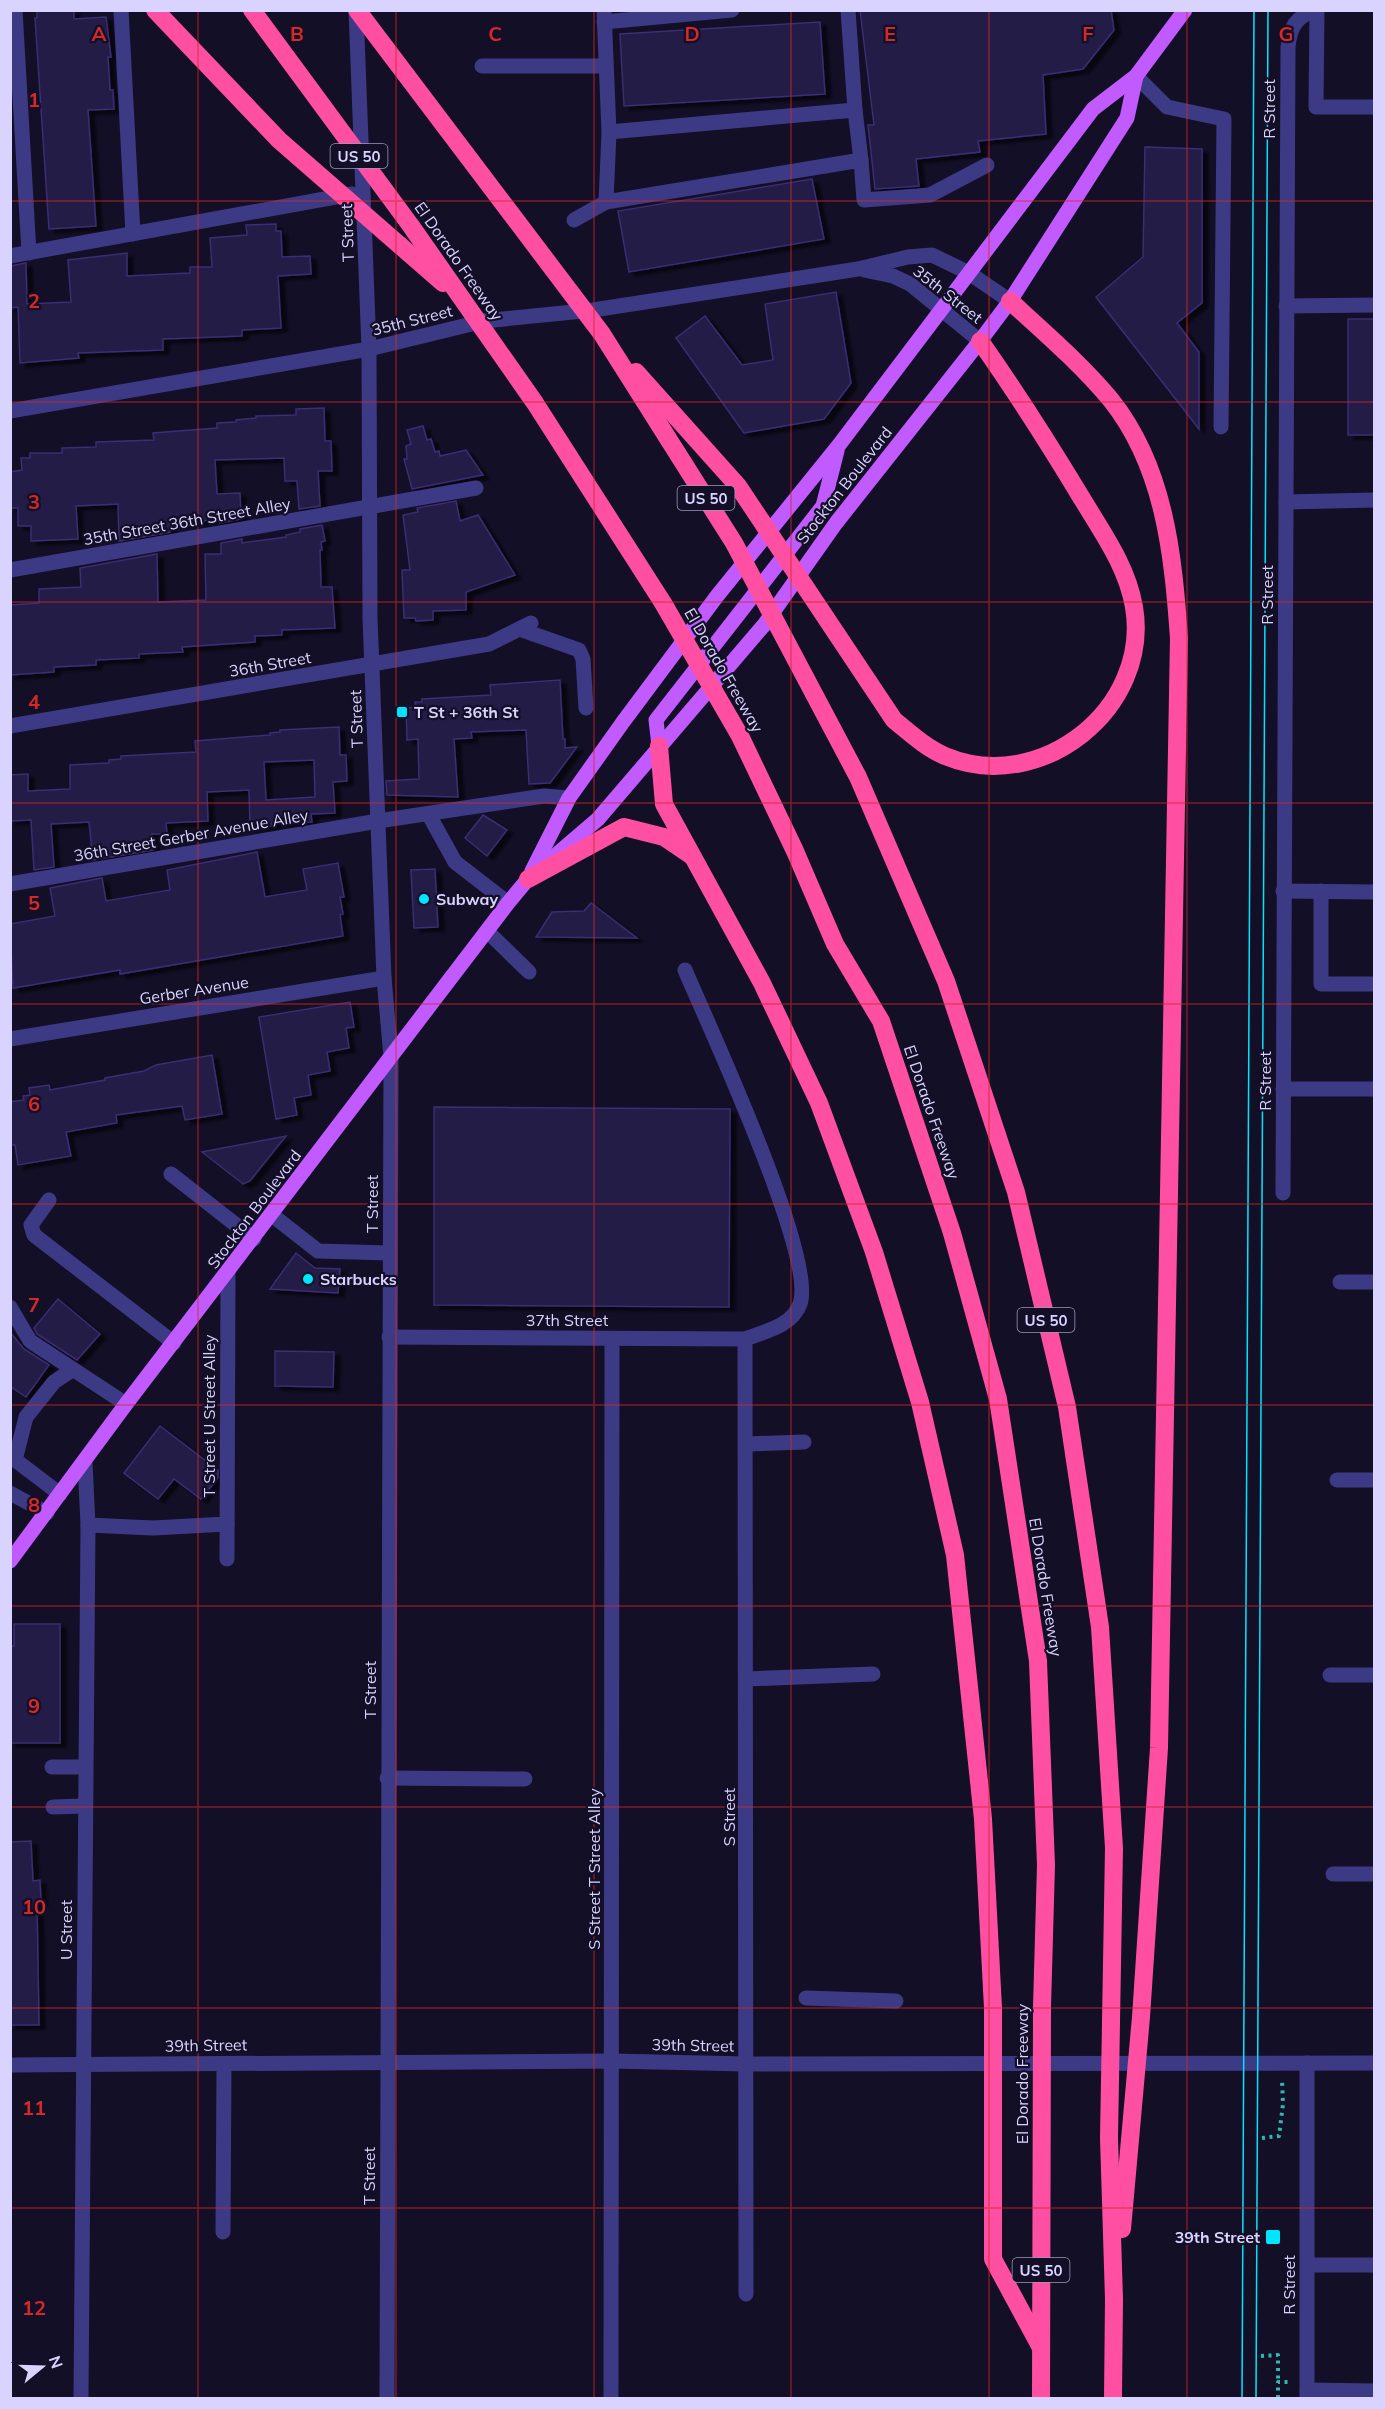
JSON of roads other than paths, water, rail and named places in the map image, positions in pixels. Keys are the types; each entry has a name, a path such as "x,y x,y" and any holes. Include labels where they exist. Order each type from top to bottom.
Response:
{"highway":[{"path":"155,10 279,140 465,302"},
{"name":"El Dorado Freeway","path":"252,10 465,302 535,403 663,603 740,736 795,851 835,945 881,1021 952,1233 998,1399 1038,1661 1046,1865 1042,2007 1041,2398"},
{"name":"US 50","path":"357,10 602,334 734,543 858,777 946,981 1016,1192 1067,1407 1100,1627 1114,1848 1109,2138 1114,2299 1113,2398"},
{"path":"369,10 388,51"},
{"path":"1010,301 1090,378 1111,401 1133,434 1159,493 1174,568 1177,615 1159,1748 1141,2017 1114,2299"},
{"path":"602,334 738,486 894,720 921,743 946,757 973,764 1009,765 1052,754 1076,741 1096,724 1112,705 1125,682 1136,631 1134,608 1121,566 1045,436 980,341"},
{"path":"659,746 664,804 696,858 762,983 819,1103 874,1252 920,1402 955,1555 983,1820 993,2008 993,2259 1041,2347"},
{"path":"528,879 624,827 664,837 696,858"}],"main road":[{"name":"Stockton Boulevard","path":"528,879 570,798 717,596 839,445 1093,109 1136,76 1185,10"},
{"name":"Stockton Boulevard","path":"10,1561 126,1404 508,903 528,879 598,819 764,625 836,523 980,341 1010,301 1127,118 1136,76"},
{"path":"659,746 656,720 823,506 839,445"}],"street":[{"path":"121,10 133,234"},
{"name":"T Street","path":"357,10 369,350 372,665 384,978 391,1057 386,2062 387,2398"},
{"path":"606,202 609,132 604,16 732,10"},
{"path":"848,10 864,200 930,195 987,165"},
{"name":"R Street","path":"1283,1193 1288,47 1290,30 1301,15 1316,10 1316,107 1374,107"},
{"path":"14,20 17,151 29,253"},
{"path":"482,66 606,66"},
{"path":"1136,76 1167,106 1224,119 1221,427"},
{"path":"609,132 855,110"},
{"path":"574,220 606,202 861,160"},
{"path":"10,256 364,192"},
{"name":"35th Street","path":"10,411 369,350 484,321 593,310 858,269 908,257 932,255 969,273 1010,301"},
{"name":"35th Street","path":"858,269 893,276 910,284 980,341"},
{"path":"1286,306 1374,305"},
{"name":"35th Street 36th Street Alley","path":"10,570 476,488"},
{"path":"1286,501 1374,500"},
{"name":"36th Street","path":"10,726 489,644 525,626 579,650 583,659 586,708"},
{"name":"36th Street Gerber Avenue Alley","path":"10,884 378,821 544,796 570,798"},
{"path":"429,815 455,862 508,903"},
{"path":"1283,891 1374,891"},
{"path":"1320,891 1321,984 1374,984"},
{"path":"488,932 529,972"},
{"path":"685,970 750,1119 794,1244 801,1279 801,1302 791,1320 746,1339"},
{"name":"Gerber Avenue","path":"10,1039 384,978"},
{"path":"1283,1089 1374,1089"},
{"path":"171,1174 254,1239"},
{"path":"50,1200 31,1225 34,1235 174,1343"},
{"path":"272,1215 318,1251 389,1253"},
{"name":"T Street U Street Alley","path":"227,1559 228,1273"},
{"path":"1340,1282 1374,1282"},
{"path":"10,1307 30,1341 126,1404"},
{"name":"37th Street","path":"389,1337 746,1339"},
{"name":"S Street T Street Alley","path":"611,2398 612,1338"},
{"name":"S Street","path":"746,1339 746,2294"},
{"path":"60,1494 13,1458 26,1417 54,1382 72,1370"},
{"path":"746,1444 804,1442"},
{"name":"U Street","path":"81,2398 87,1525 85,1462"},
{"path":"1337,1480 1374,1480"},
{"path":"10,1493 47,1513"},
{"path":"87,1525 153,1528 227,1524"},
{"path":"746,1680 873,1674"},
{"path":"1330,1675 1374,1674"},
{"path":"52,1767 85,1767"},
{"path":"387,1778 525,1779"},
{"path":"53,1807 84,1806"},
{"path":"1333,1874 1374,1874"},
{"path":"806,1998 896,2001"},
{"name":"39th Street","path":"10,2065 612,2061 746,2064 1374,2063"},
{"name":"R Street","path":"1303,2390 1308,2265 1307,2063"},
{"path":"223,2232 224,2064"},
{"path":"1308,2265 1374,2265"},
{"path":"1303,2390 1374,2391"}],"tram line":[{"path":"1242,2398 1254,10"},
{"path":"1256,2398 1268,10"}],"place":[{"name":"T St + 36th St","path":"402,712"},
{"name":"Subway","path":"424,899"},
{"name":"Starbucks","path":"308,1279"},
{"name":"39th Street","path":"1273,2237"}]}
